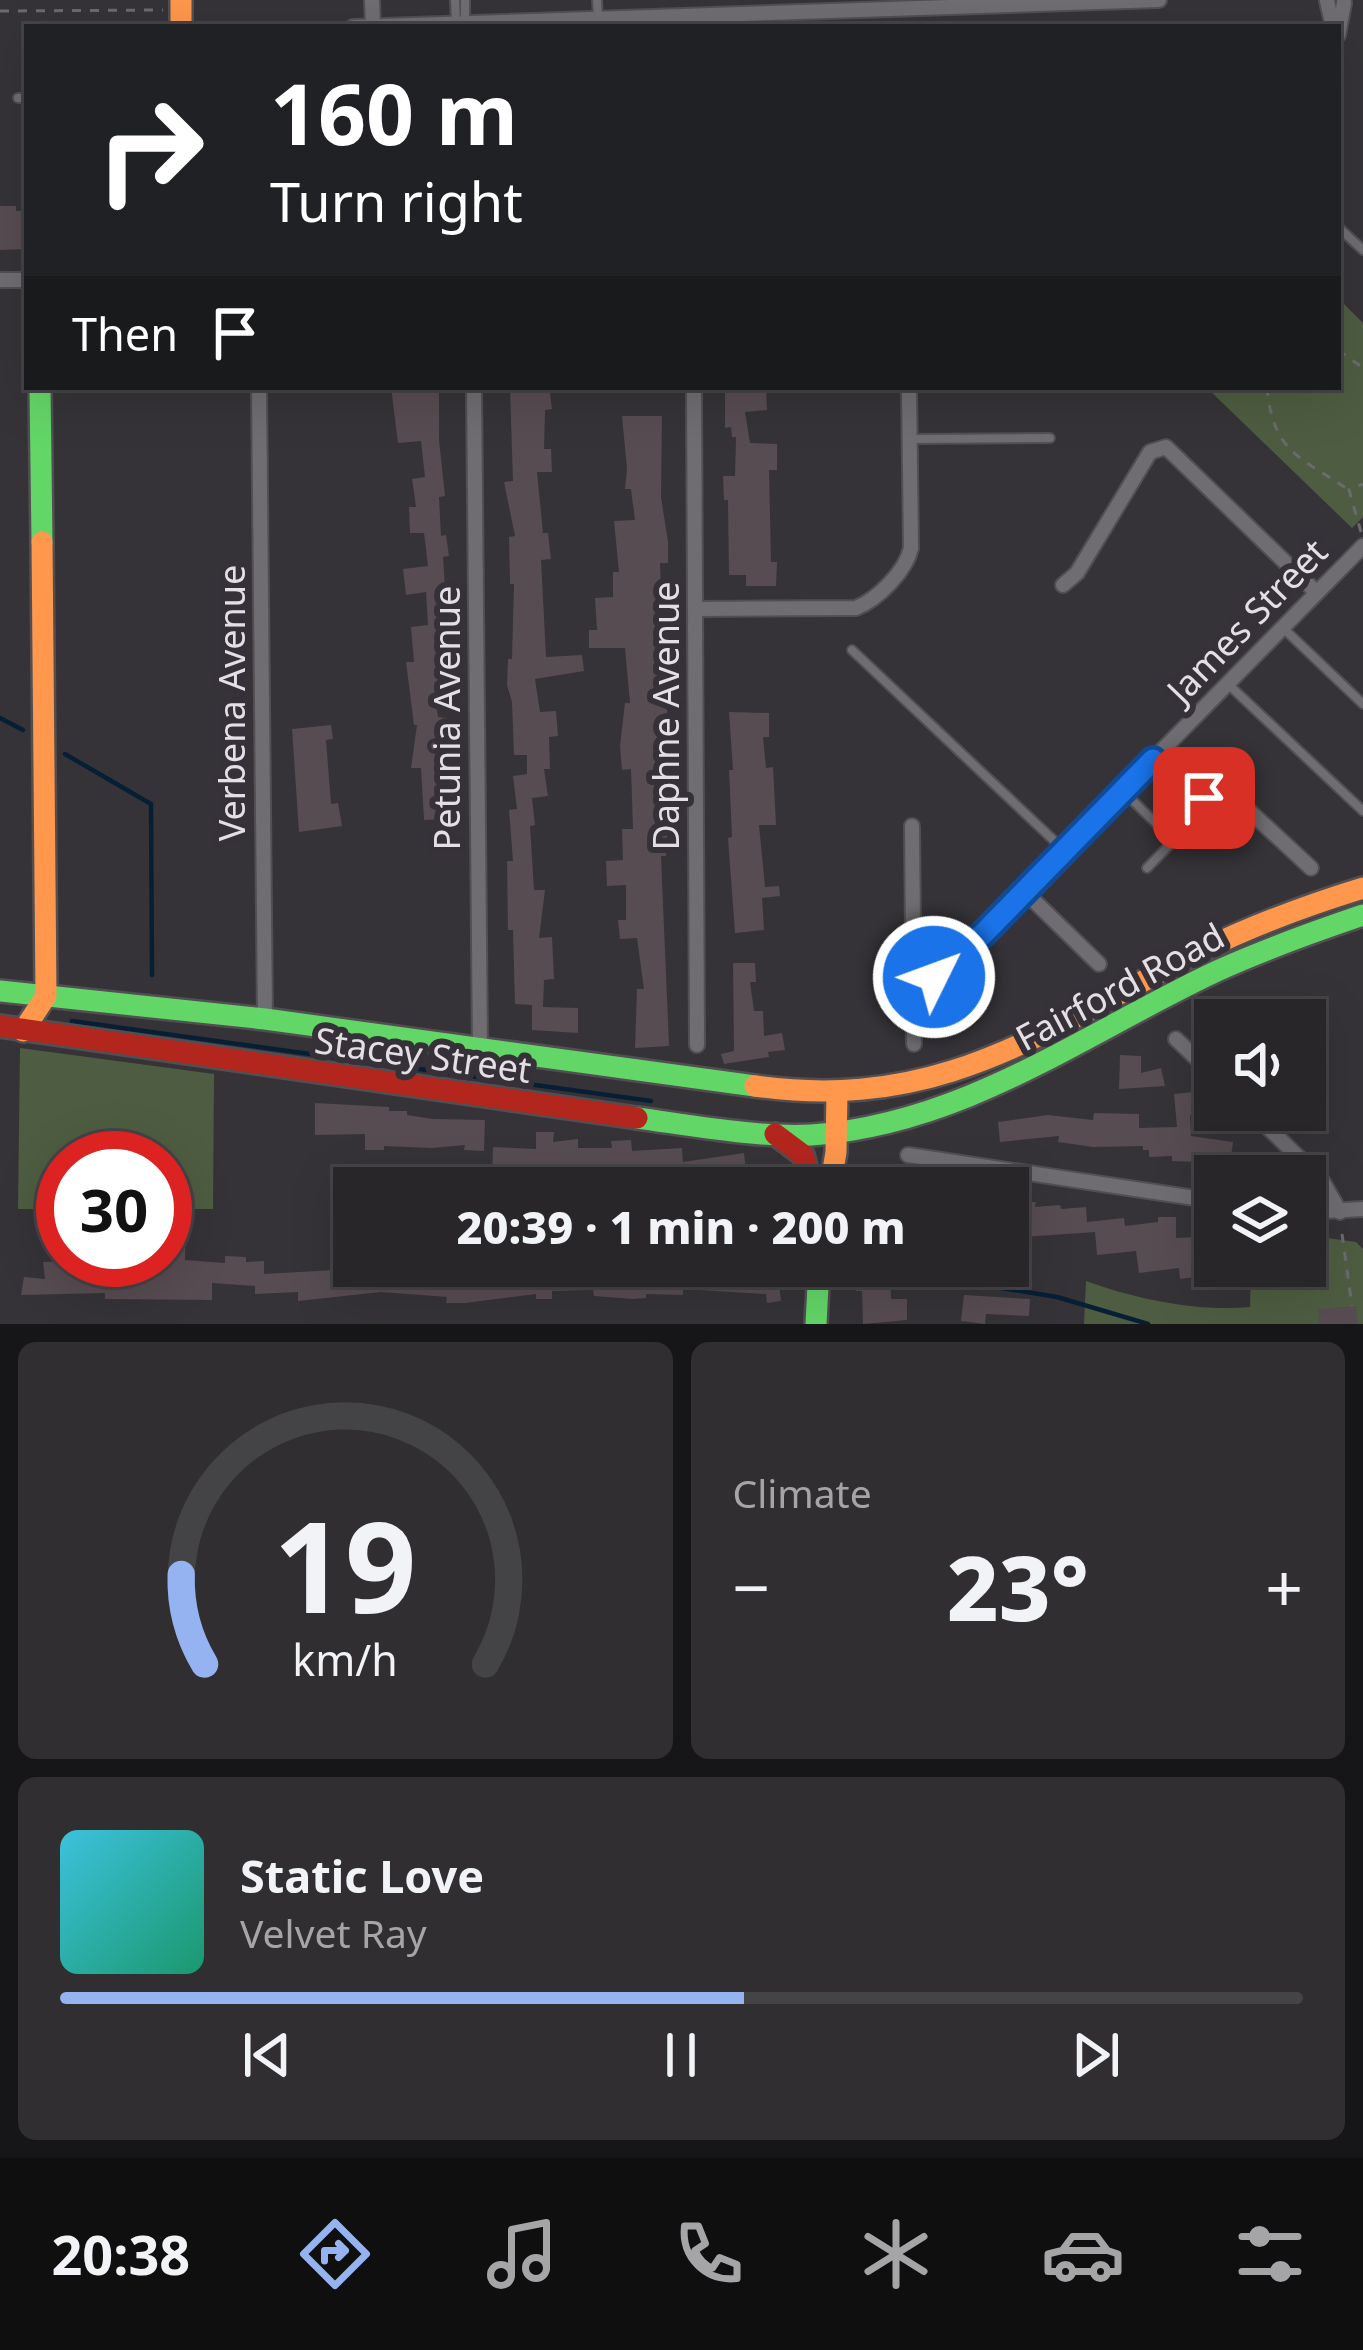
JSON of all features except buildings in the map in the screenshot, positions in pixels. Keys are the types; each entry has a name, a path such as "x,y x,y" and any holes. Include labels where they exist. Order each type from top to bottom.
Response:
{"main road":[{"path":"2,991 11,1028 46,996 40,390"},
{"name":"Fairford Road","path":"837,1092 911,1082 993,1059 1085,1015 1201,950 1363,888"},
{"name":"Fairford Road","path":"837,1130 896,1121 974,1097 1230,965 1363,915"},
{"name":"Stacey Street","path":"2,991 265,1019 799,1092 837,1092"},
{"name":"Stacey Street","path":"11,1028 477,1097 775,1134 837,1130"},
{"path":"833,1167 837,1092"},
{"path":"775,1134 793,1143 807,1167"},
{"path":"813,1324 817,1287"}],"street":[{"path":"460,24 625,22 694,8 883,9 1160,0"},
{"path":"1326,1 1333,5 1346,1"},
{"name":"Verbena Avenue","path":"260,390 265,1019"},
{"name":"Petunia Avenue","path":"474,390 480,1048"},
{"name":"Daphne Avenue","path":"694,390 698,1045"},
{"path":"696,609 849,609 869,602 909,557 909,390"},
{"path":"1063,585 1077,573 1150,452 1166,447 1316,592"},
{"name":"James Street","path":"914,981 941,974 1363,543"},
{"path":"1153,760 1194,801 1218,789 1231,794 1311,868"},
{"path":"913,826 914,1044"},
{"path":"1024,892 1099,964"},
{"path":"1176,1039 1194,1056"},
{"path":"1272,1131 1321,1179 1340,1212"},
{"path":"908,1155 1194,1198"},
{"path":"1326,1212 1363,1209"}],"lane":[{"path":"455,0 460,24"},
{"path":"460,24 465,0"},
{"path":"597,0 598,19"},
{"path":"883,9 884,24"},
{"path":"910,439 1049,438"},
{"path":"1282,627 1363,704"},
{"path":"852,650 1065,850"},
{"path":"1227,683 1363,812"},
{"path":"1354,695 1363,686"},
{"path":"1123,791 1174,841"},
{"path":"1147,868 1190,824"}],"path":[{"path":"0,11 176,12"},
{"path":"1267,390 1272,420 1283,443 1305,465 1349,490 1363,543"},
{"path":"1349,490 1363,484"},
{"path":"1342,1234 1352,1306"}],"green space":[{"path":"1341,301 1363,323 1363,517 1352,528 1209,390 1341,390"},
{"path":"20,1048 214,1074 213,1209 192,1209 192,1131 36,1131 36,1209 18,1209"},
{"path":"1326,1238 1356,1242 1363,1249 1363,1324 1084,1324 1086,1281 1167,1303 1250,1307 1250,1287 1326,1287"}],"waterway":[{"path":"0,718 23,730"},
{"path":"65,754 151,804 152,975"},
{"path":"72,1021 651,1101"},
{"path":"996,1287 1057,1297 1148,1324"}],"traffic: fast":[{"path":"40,390 42,542"},
{"path":"637,1118 811,1135 921,1114 1021,1072 1217,971 1363,915"},
{"path":"0,991 265,1019 755,1086"},
{"path":"816,1324 818,1287"}],"traffic: slow":[{"path":"181,0 181,24"},
{"path":"23,1031 46,996 42,542"},
{"path":"755,1086 821,1091 881,1087 937,1076 1040,1035 1241,933 1363,888"},
{"path":"834,1167 837,1092"}],"traffic: jam":[{"path":"0,1026 637,1118"},
{"path":"775,1134 803,1155 806,1167"}],"route":[{"path":"934,977 983,934 1153,760 1194,801 1204,798"}]}
